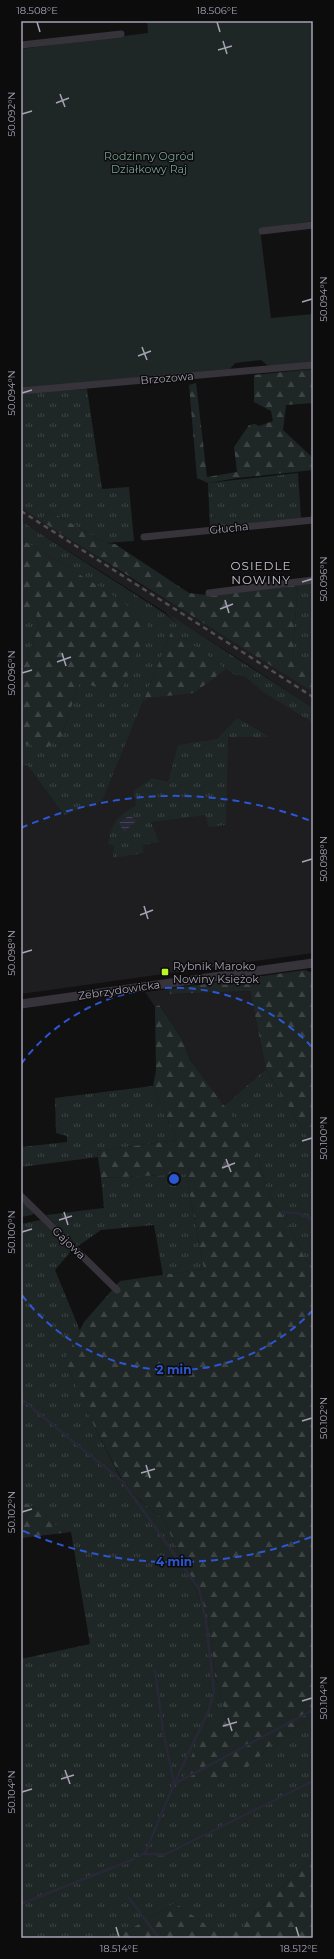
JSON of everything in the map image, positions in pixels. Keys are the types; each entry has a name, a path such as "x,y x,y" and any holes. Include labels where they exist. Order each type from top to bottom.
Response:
{"street":[{"path":"21,45 121,34"},
{"path":"262,231 313,225"},
{"name":"Brzozowa","path":"21,390 313,365"},
{"name":"Głucha","path":"144,537 313,520"},
{"path":"209,593 313,580"},
{"name":"Zebrzydowicka","path":"21,1004 313,963"},
{"name":"Gajowa","path":"21,1196 117,1290"}],"shaded area":[{"path":"21,507 133,580 313,692 313,708 247,664 21,521"},
{"path":"172,630 233,674 245,677 261,690 313,723 313,953 21,994 21,767 27,765 64,815 108,785"},
{"path":"131,816 136,821 124,832 119,823"},
{"path":"169,989 170,994 250,991 266,1069 224,1106 190,1060 183,1041 159,1005 155,1007 145,992"}],"green space":[{"name":"Rodzinny Ogród Działkowy Raj","path":"147,21 313,21 313,221 260,229 271,318 313,314 313,363 269,367 261,360 235,363 230,369 21,389 21,49 148,33"},
{"path":"313,369 313,403 286,405 283,430 313,458 313,470 237,478 208,483 197,478 189,385 196,383 207,477 237,472 234,447 249,425 255,424 259,426 273,421 271,411 254,402 254,375"},
{"path":"87,389 102,489 129,487 134,541 105,543 48,510 41,521 21,507 21,393"},
{"path":"298,473 301,518 210,527 208,483"},
{"path":"48,510 105,543 115,544 189,593 206,595 298,584 292,660 313,676 313,692 41,521"},
{"path":"21,521 164,613 178,624 164,611 313,708 313,723 263,692 245,677 233,674 172,630 102,801 64,815 27,765 21,767 21,741 27,745 61,737 80,682 147,620 102,588 21,539"},
{"path":"21,539 102,588 147,619 148,627 120,694 80,682 61,737 48,747 27,745 21,741 21,674 39,626 36,619 37,610 21,611"},
{"path":"313,583 313,676 292,660 298,584"},
{"path":"37,609 36,619 39,626 21,674 21,611"},
{"path":"172,630 226,669 194,693 148,698 143,702"},
{"path":"237,718 270,737 228,737 226,825 208,827 206,815 151,822 159,842 142,845 144,853 113,858 114,845 108,844 111,830 116,820 136,806 134,791 152,778 168,782 178,745 217,739"},
{"path":"305,970 313,973 313,1147 266,1069 250,991 170,994 169,989"},
{"path":"159,1005 183,1041 190,1060 252,1143 268,1191 294,1235 305,1259 313,1267 313,1716 275,1741 251,1765 217,1779 183,1778 202,1730 227,1720 215,1676 209,1619 164,1520 127,1489 90,1418 65,1360 84,1322 120,1281 204,1269 186,1174 101,1178 97,1151 177,1140 153,1086 156,1071 155,1007"},
{"path":"266,1069 313,1147 313,1267 305,1259 294,1235 268,1191 252,1143 224,1106"},
{"path":"153,1086 177,1140 97,1151 98,1157 21,1167 21,1147 67,1142 67,1136 56,1133 55,1098"},
{"path":"186,1174 204,1269 163,1275 154,1225 101,1230 78,1246 46,1215 104,1208 101,1178"},
{"path":"21,1200 34,1213 32,1215 21,1217"},
{"path":"41,1220 72,1250 55,1270 80,1331 65,1360 91,1420 122,1481 130,1492 164,1520 209,1619 215,1676 227,1720 251,1765 275,1741 313,1716 313,1858 249,1918 240,1931 215,1931 175,1903 115,1938 21,1938 21,1659 90,1644 71,1532 60,1530 42,1511 21,1501 21,1276 23,1276 21,1261 21,1224"},
{"path":"21,1501 42,1511 60,1530 71,1532 21,1538"},
{"path":"313,1858 313,1938 115,1938 175,1903 215,1931 240,1930 249,1918"}],"waterway":[{"path":"281,1212 297,1213 313,1219"},
{"path":"21,1399 122,1481 199,1589 206,1621 214,1693 208,1712 174,1784 145,1853"},
{"path":"155,1671 163,1730 174,1784 313,1710"},
{"path":"140,1855 166,1854 313,1781"},
{"path":"21,1904 134,1859"},
{"path":"129,1898 159,1938"}],"railway":[{"path":"21,511 313,697"}],"place":[{"name":"Rybnik Maroko Nowiny Księżok","path":"165,972"}],"district":[{"name":"OSIEDLE NOWINY","path":"261,572"}]}
